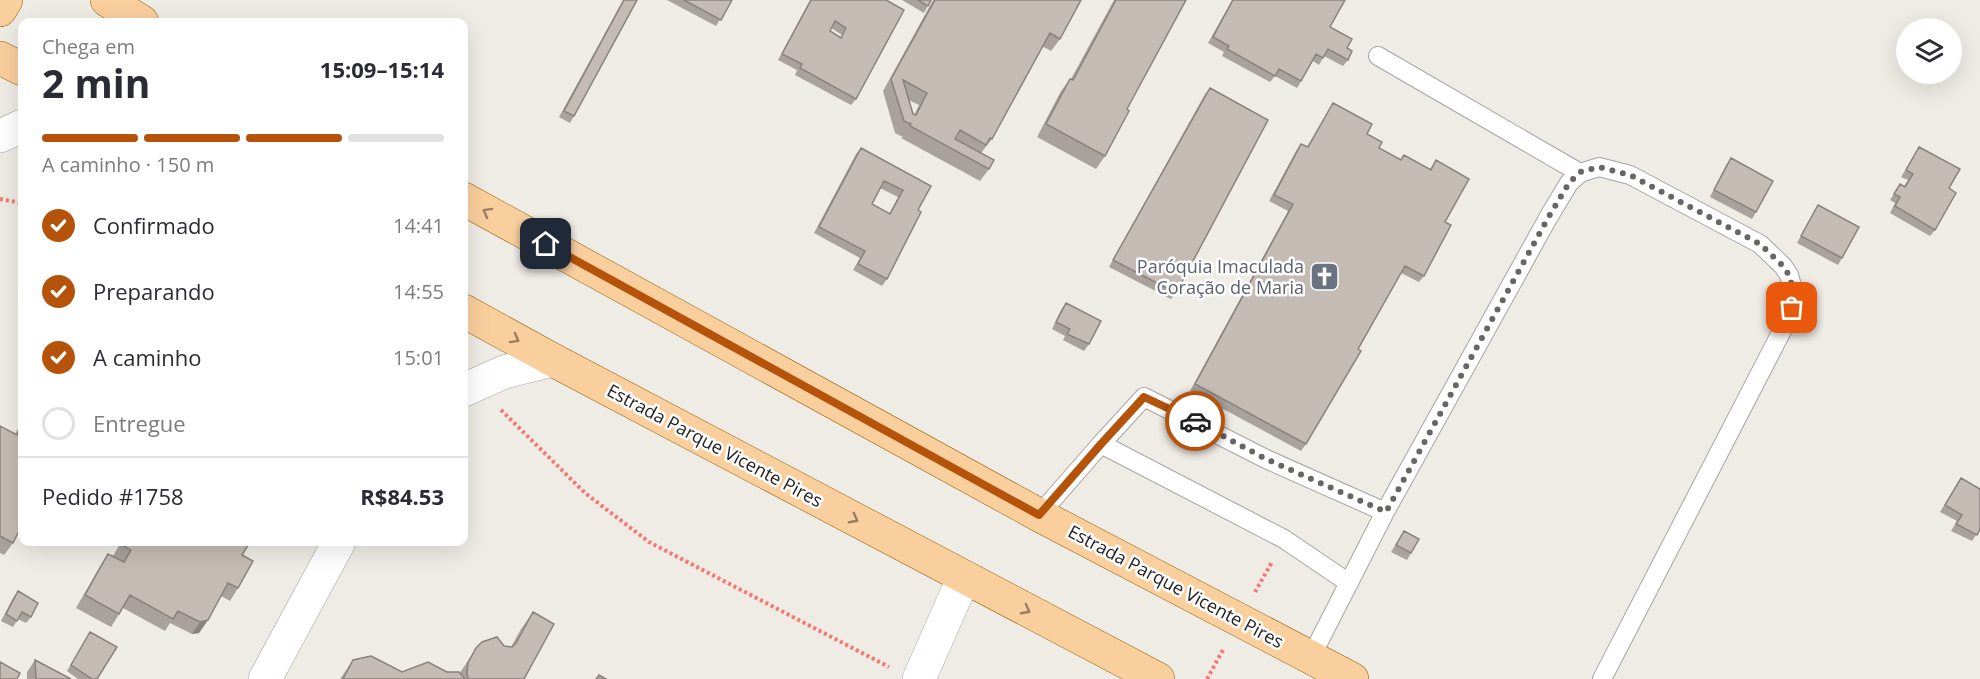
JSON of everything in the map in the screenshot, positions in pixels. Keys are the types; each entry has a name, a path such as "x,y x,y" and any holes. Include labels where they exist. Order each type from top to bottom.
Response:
{"main road":[{"path":"0,10 6,0"},
{"path":"107,0 136,18"},
{"path":"0,58 18,67"},
{"name":"Estrada Parque Vicente Pires","path":"468,201 1039,515 1352,679"},
{"name":"Estrada Parque Vicente Pires","path":"468,313 1158,679"}],"street":[{"path":"0,136 18,128"},
{"path":"468,388 504,372 553,360"},
{"path":"266,679 337,546"},
{"path":"905,674 964,577"}],"lane":[{"path":"1378,56 1580,172"},
{"path":"1311,657 1386,512 1548,218 1569,183 1580,172 1599,167 1630,175 1760,244 1783,266 1789,275 1794,293 1792,308 1786,323 1602,679"},
{"path":"1039,515 1144,397 1266,459 1386,512"},
{"path":"1101,444 1284,539 1349,583"}],"path":[{"path":"0,199 18,202"},
{"path":"498,407 585,493 649,542 905,674"}],"building":[{"path":"624,0 637,0 574,116 564,111"},
{"path":"684,0 732,0 721,20"},
{"path":"811,0 886,0 904,10 856,99 800,68 802,64 782,54","holes":["835,21 846,28 841,38 830,31"]},
{"path":"918,0 931,0 928,6"},
{"path":"935,0 1081,0 1060,39 1050,33 992,139 990,138 986,145 960,130 955,139 994,160 989,169 904,121 891,79","holes":["903,80 927,93 916,115 913,114"]},
{"path":"1116,0 1186,0 1127,109 1129,111 1105,156 1046,124 1070,79 1073,80"},
{"path":"1233,0 1345,0 1330,27 1352,39 1347,48 1352,51 1348,60 1328,49 1323,58 1316,54 1301,81 1279,69 1275,76 1227,49 1229,46 1213,37"},
{"path":"1210,88 1268,120 1176,293 1113,260"},
{"name":"Paróquia Imaculada Coração de Maria","path":"1333,103 1372,124 1367,134 1382,142 1379,148 1401,160 1404,155 1431,170 1436,160 1469,179 1445,222 1451,225 1424,276 1405,266 1358,349 1361,351 1306,444 1195,384 1293,204 1274,195 1301,144 1308,147"},
{"path":"1919,147 1960,169 1949,188 1956,193 1935,230 1895,206 1900,197 1894,194 1900,184 1905,187 1913,174 1906,170"},
{"path":"861,148 931,186 918,210 921,212 887,279 858,264 865,251 819,227","holes":["884,181 903,190 890,214 872,204"]},
{"path":"1731,158 1773,181 1756,212 1714,190"},
{"path":"1818,205 1859,227 1842,258 1801,236"},
{"path":"1066,303 1101,321 1089,344 1067,334 1070,329 1056,322"},
{"path":"0,426 17,435 18,433 18,533 13,543 0,536"},
{"path":"1961,478 1980,489 1980,529 1977,535 1956,524 1962,515 1945,505"},
{"path":"1404,531 1419,539 1411,553 1396,545"},
{"path":"123,546 248,546 242,555 253,561 238,588 228,583 208,620 200,622 178,611 173,619 130,595 119,614 85,595 108,554 124,562 131,550"},
{"path":"18,591 38,603 31,617 22,612 17,621 6,614"},
{"path":"533,612 554,624 524,679 468,679 468,663 476,648 482,642 497,637 504,646 512,647"},
{"path":"90,632 117,647 97,679 92,679 71,665"},
{"path":"371,656 402,672 428,662 447,672 459,672 465,679 343,679 353,660"},
{"path":"35,660 71,679 36,679"},
{"path":"0,662 20,673 17,679 0,679"}],"way so far":[{"path":"1195,421 1266,459 1386,512 1529,251 1569,183 1580,172 1599,167 1630,175 1760,244 1789,275 1794,293 1792,308"}],"place":[{"name":"Paróquia Imaculada Coração de Maria","path":"1325,276"}],"route":[{"path":"546,244 1039,515 1144,397 1195,421"}]}
